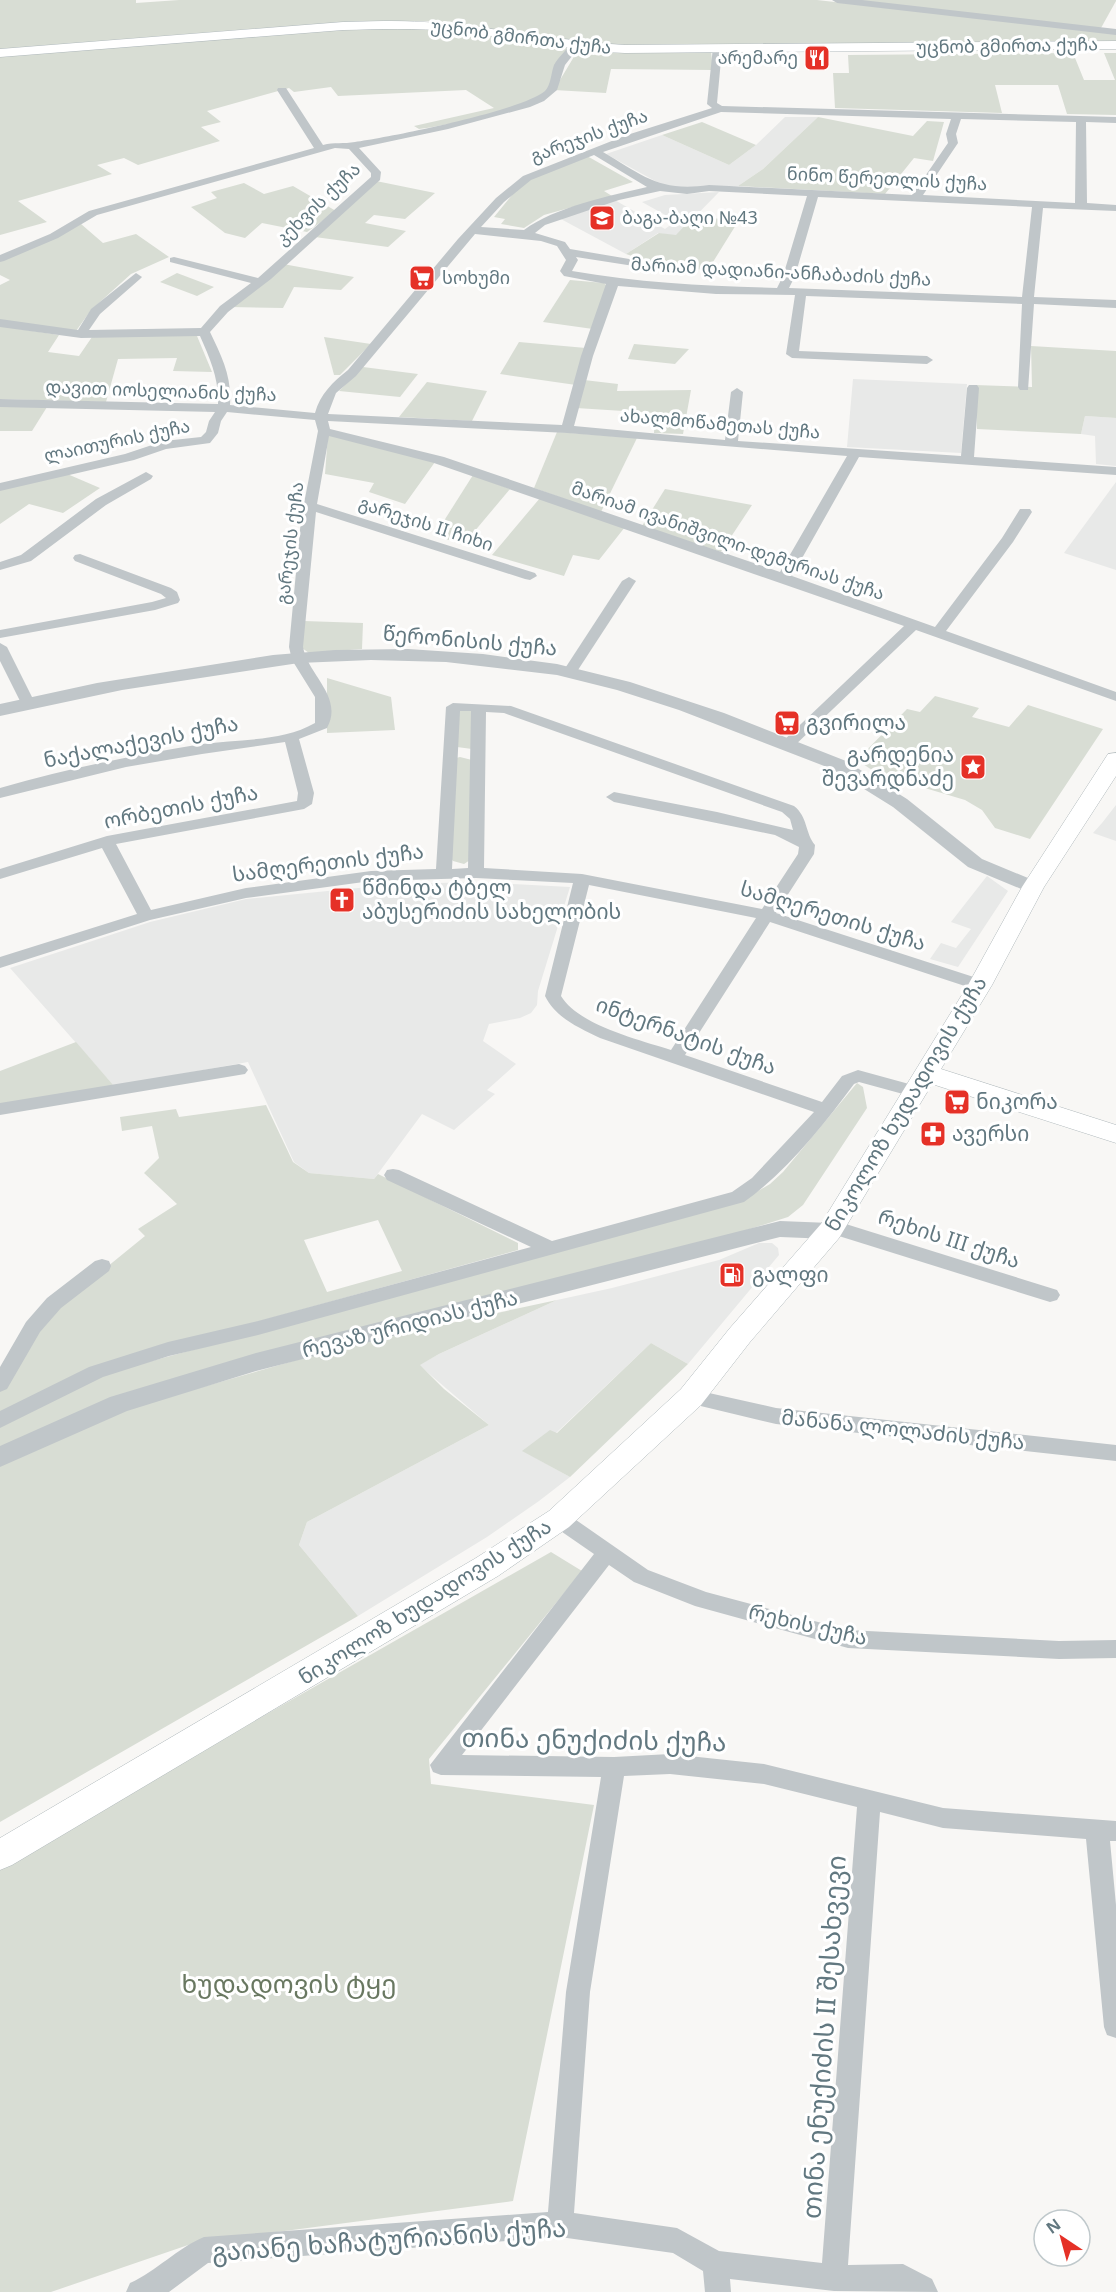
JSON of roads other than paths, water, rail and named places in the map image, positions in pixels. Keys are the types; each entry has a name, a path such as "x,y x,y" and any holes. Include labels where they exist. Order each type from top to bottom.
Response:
{"main road":[{"name":"უცნობ გმირთა ქუჩა","path":"0,53 389,24 454,27 575,46 625,50 1116,45"},
{"name":"ნიკოლოზ ხუდადოვის ქუჩა","path":"0,1855 487,1567 559,1519 691,1397 740,1335 832,1229 980,985 1033,887 1116,759"},
{"path":"920,1082 1116,1134"}],"street":[{"path":"837,0 1116,32"},
{"name":"კეხვის ქუჩა","path":"352,146 510,111 540,99 552,90 560,64 575,46"},
{"path":"717,49 712,104 720,109"},
{"path":"282,90 320,149"},
{"name":"გარეჯის ქუჩა","path":"296,658 311,506 322,424 330,389 352,373 462,241 500,200 527,178 594,151 720,109 1116,120"},
{"path":"915,198 953,143 951,134 957,116"},
{"path":"1081,119 1081,206"},
{"path":"0,259 54,236 93,213 320,149 342,144 352,146"},
{"name":"კეხვის ქუჩა","path":"204,332 224,309 259,282 376,178 376,172 352,146"},
{"name":"ნინო წერეთლის ქუჩა","path":"594,151 657,188"},
{"name":"ნინო წერეთლის ქუჩა","path":"526,234 541,223 574,210 657,188 1116,208"},
{"path":"781,292 789,276 813,193"},
{"path":"1024,387 1028,301 1038,204"},
{"path":"474,230 526,234 561,244 567,252 653,266"},
{"name":"მარიამ დადიანი-ანჩაბაძის ქუჩა","path":"567,252 572,260 566,271 568,274 613,282 750,292 1116,304"},
{"path":"174,260 259,282"},
{"path":"81,334 95,312 136,277"},
{"path":"567,429 587,356 613,282"},
{"path":"801,292 792,354 927,360"},
{"path":"0,323 81,334 204,332 219,364 225,386 224,408"},
{"path":"967,460 973,388"},
{"path":"731,444 737,392"},
{"name":"დავით იოსელიანის ქუჩა","path":"0,403 224,408 322,424"},
{"name":"ლაითურის ქუჩა","path":"0,487 129,457 164,445 205,440 212,433 215,421 224,408"},
{"name":"ახალმოწამეთას ქუჩა","path":"322,424 567,429 731,444 1116,471"},
{"name":"მარიამ ივანიშვილი-დემურიას ქუჩა","path":"322,424 439,460 784,578 1116,698"},
{"path":"784,578 855,453"},
{"path":"0,566 26,558 101,502 146,476"},
{"name":"გარეჯის II ჩიხი","path":"311,506 530,576"},
{"path":"937,634 1025,512"},
{"path":"0,634 154,606 173,600 172,595 166,591 80,558"},
{"path":"569,673 629,581"},
{"path":"787,745 914,625"},
{"path":"0,646 28,703"},
{"name":"წერონისის ქუჩა","path":"0,711 122,683 296,658 360,654 431,656 508,663 569,673 591,677 682,704 839,765 863,778 909,810 975,863 1033,887"},
{"name":"ნაქალაქევის ქუჩა","path":"0,793 125,764 214,747 308,734 322,725 323,698 310,675 296,658"},
{"path":"444,873 453,707 506,709 788,809 796,816 801,826 801,840"},
{"path":"476,873 479,707"},
{"name":"ორბეთის ქუჩა","path":"0,874 107,841 161,829 304,804 306,793 291,737"},
{"path":"614,797 712,815 780,831 807,845 806,854 675,1057"},
{"path":"107,841 146,916"},
{"name":"სამღერეთის ქუჩა","path":"0,963 146,916 246,893 371,876 476,873 582,879 766,915 980,985"},
{"name":"ინტერნატის ქუჩა","path":"582,879 554,990 555,1002 577,1018 606,1034 826,1110"},
{"path":"0,1110 239,1070"},
{"path":"0,1420 96,1372 168,1349 258,1328 738,1197 758,1183 826,1110 848,1080 858,1076 920,1082"},
{"path":"393,1175 548,1247"},
{"name":"რევაზ ურიდიას ქუჩა","path":"0,1456 120,1404 256,1362 780,1229 832,1229"},
{"name":"რეხის III ქუჩა","path":"832,1229 1050,1295"},
{"path":"0,1383 33,1327 54,1303 102,1266"},
{"name":"მანანა ლოლაძის ქუჩა","path":"691,1397 776,1416 1116,1453"},
{"name":"რეხის ქუჩა","path":"559,1519 606,1554 641,1576 703,1600 848,1639 1037,1650 1116,1649"},
{"name":"თინა ენუქიძის ქუჩა","path":"606,1554 441,1765 614,1767 670,1764 764,1774 943,1818 1106,1830"},
{"path":"560,2224 578,1992 614,1767"},
{"name":"თინა ენუქიძის II შესახვევი","path":"834,2278 869,1800"},
{"path":"1106,1830 1116,2027"},
{"name":"გაიანე ხაჩატურიანის ქუჩა","path":"139,2292 159,2283 204,2250 560,2224 677,2241 716,2264"},
{"path":"718,2292 716,2264 834,2278 903,2277 923,2288 925,2292"}],"place":[{"name":"არემარე","path":"817,58"},
{"name":"ბაგა-ბაღი №43","path":"602,218"},
{"name":"სოხუმი","path":"422,278"},
{"name":"გვირილა","path":"787,723"},
{"name":"გარდენია შევარდნაძე","path":"973,767"},
{"name":"წმინდა ტბელ აბუსერიძის სახელობის","path":"342,900"},
{"name":"ნიკორა","path":"957,1102"},
{"name":"ავერსი","path":"933,1134"},
{"name":"გალფი","path":"732,1275"}],"park label":[{"name":"ხუდადოვის ტყე","path":"289,1984"}]}
